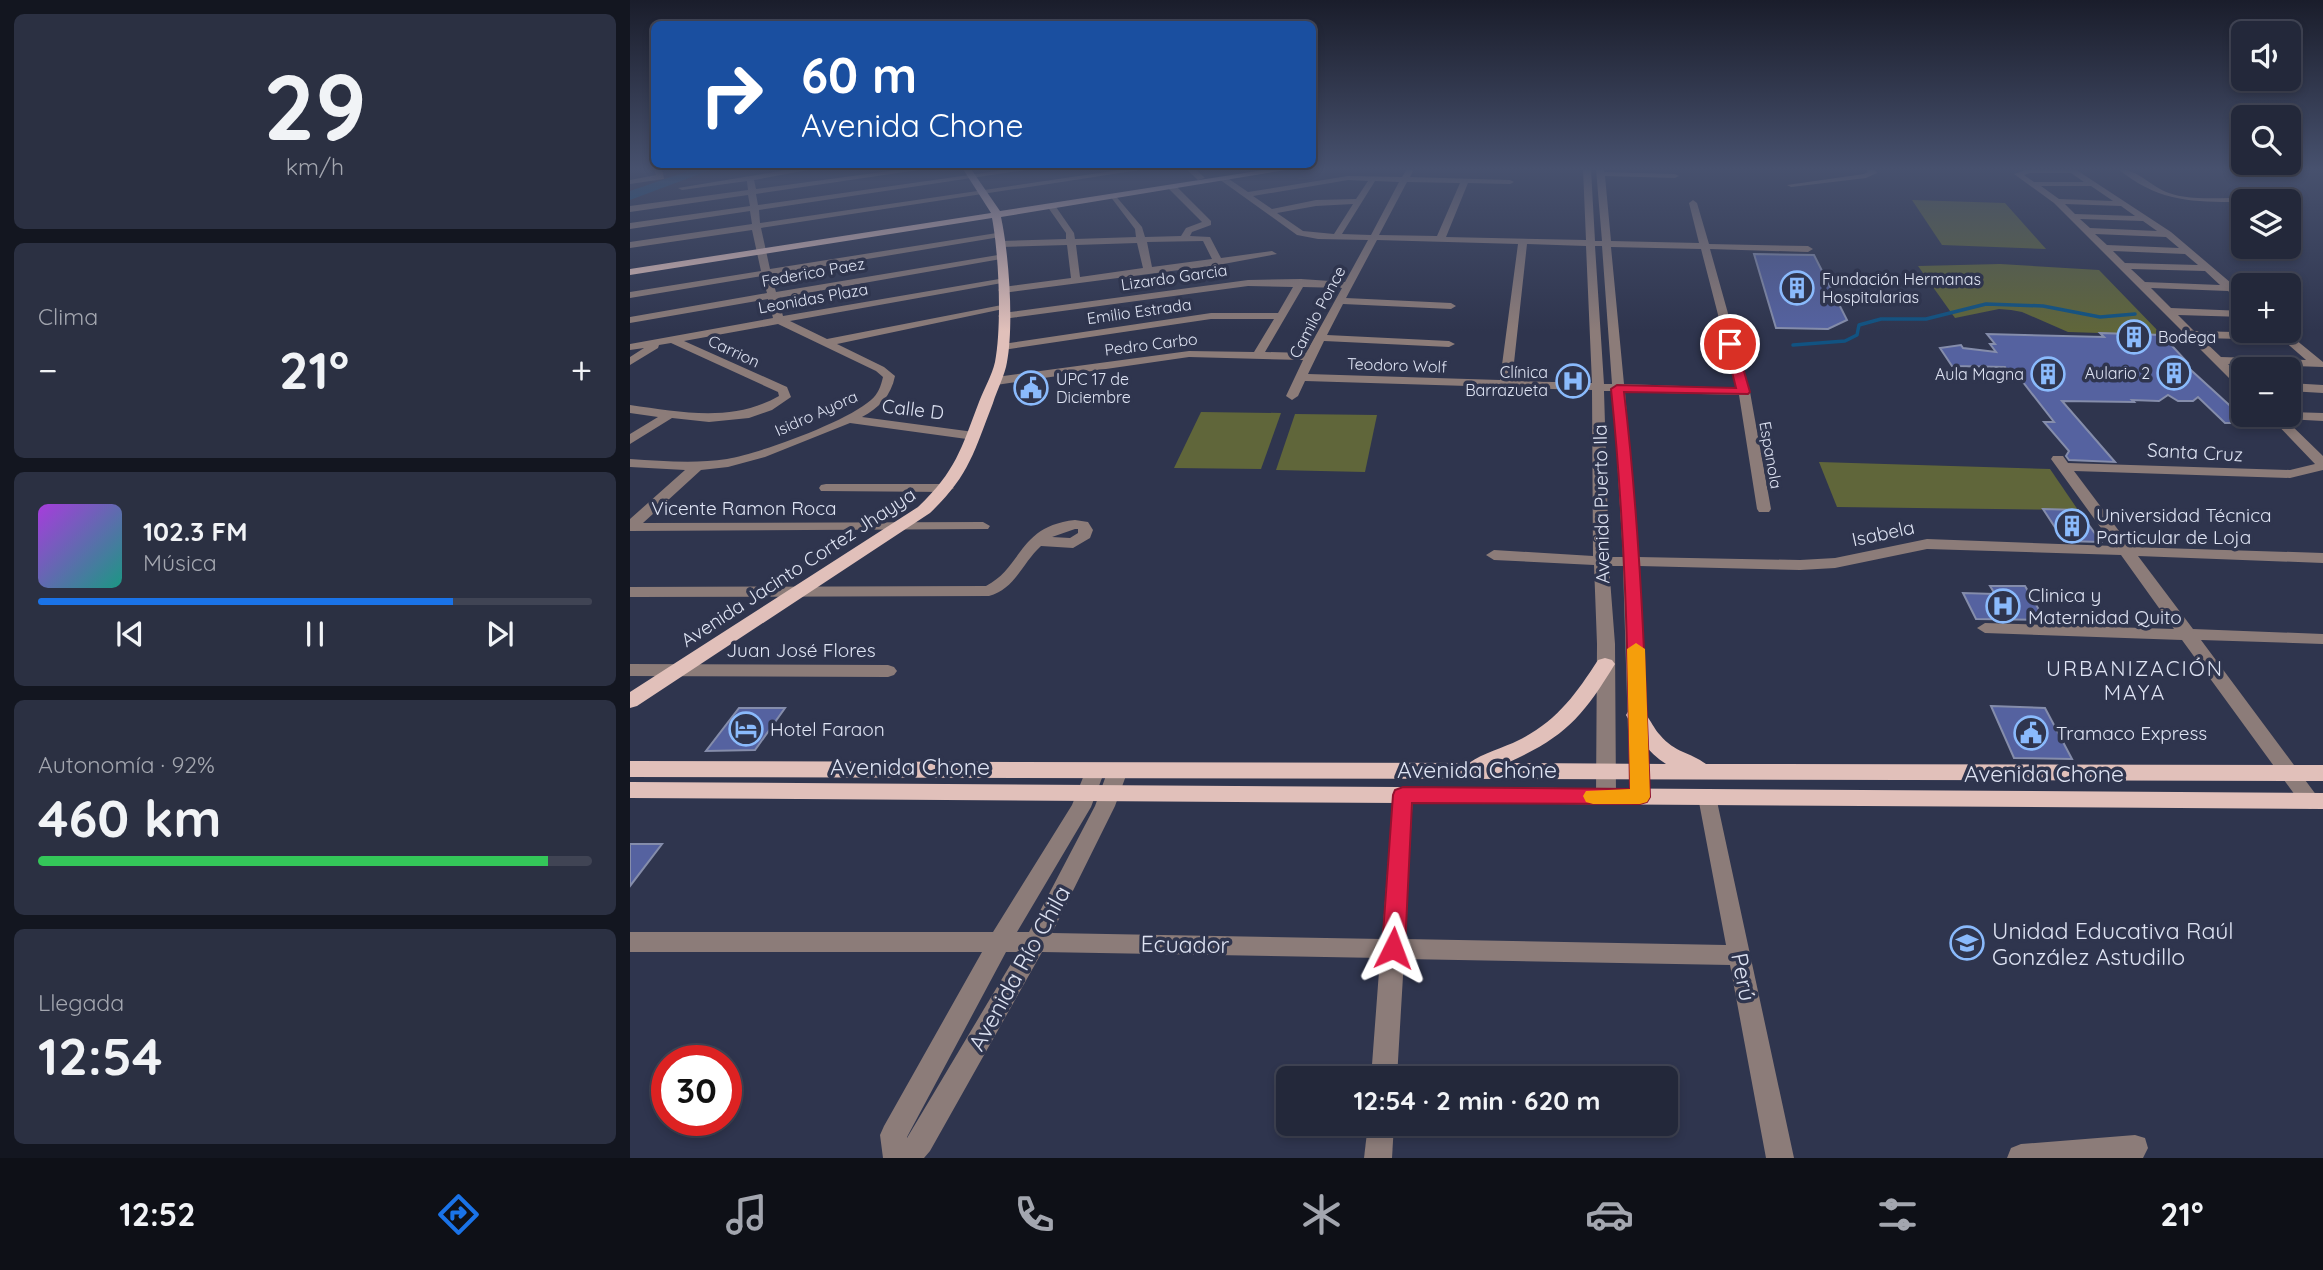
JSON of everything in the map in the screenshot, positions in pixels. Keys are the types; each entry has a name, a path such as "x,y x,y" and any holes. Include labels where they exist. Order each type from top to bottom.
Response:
{"main road":[{"path":"630,269 926,223"},
{"name":"Avenida Jacinto Cortez Jhayya","path":"630,701 898,528 947,488 962,465 996,381 1003,347 997,223"},
{"path":"1469,771 1542,738 1558,726 1575,709 1605,664"},
{"path":"1636,715 1644,732 1660,749 1690,766 1718,771"},
{"name":"Avenida Chone","path":"630,769 2323,773"},
{"name":"Avenida Chone","path":"630,790 2317,801"}],"street":[{"path":"630,226 650,223"},
{"path":"757,223 760,249 779,320"},
{"path":"630,244 778,223"},
{"path":"1063,223 1070,233 1076,280"},
{"path":"1134,223 1139,229 1148,270"},
{"path":"1183,239 1189,230 1208,223"},
{"path":"1286,223 1300,233 1336,237 1808,249"},
{"path":"1336,237 1345,223"},
{"name":"Camilo Ponce","path":"1292,396 1382,223"},
{"path":"1440,239 1447,223"},
{"name":"Avenida Puerto Ila","path":"1590,223 1606,644 1606,796"},
{"name":"Avenida Puerto Ila","path":"1605,223 1624,450 1636,654 1640,797"},
{"name":"Espanola","path":"1698,223 1744,392 1764,509"},
{"path":"2080,223 2231,373"},
{"path":"2153,223 2230,288"},
{"path":"2089,231 2168,234"},
{"path":"630,295 766,272 1000,245 1207,240 1218,262"},
{"path":"1505,386 1523,242"},
{"name":"Federico Paez","path":"630,320 771,295 1000,245"},
{"path":"2106,248 2186,251"},
{"name":"Leonidas Plaza","path":"630,347 779,320 1002,285 1076,280 1272,254"},
{"path":"2124,266 2206,268"},
{"path":"1258,355 1301,282"},
{"name":"Lizardo Garcia","path":"825,343 1003,311 1248,283 1349,285"},
{"path":"2144,285 2230,288"},
{"path":"1340,301 1451,306"},
{"path":"2167,311 2231,313"},
{"name":"Emilio Estrada","path":"1003,347 1211,316 1279,316"},
{"name":"Isidro Ayora","path":"630,463 697,466 758,455 873,405 888,385 889,376 880,369 779,320"},
{"path":"2190,334 2231,334"},
{"path":"1320,338 1449,344"},
{"path":"630,362 666,341"},
{"name":"Carrion","path":"666,341 783,390 785,397 734,418 670,414"},
{"path":"2293,343 2320,367"},
{"name":"Pedro Carbo","path":"996,381 1189,354 1310,357"},
{"path":"2217,360 2320,367"},
{"name":"Teodoro Wolf","path":"1301,377 1744,392"},
{"path":"2301,388 2323,389"},
{"path":"630,409 670,414"},
{"path":"630,440 670,414"},
{"path":"2323,417 2274,415 2323,465"},
{"name":"Calle D","path":"846,419 974,436"},
{"name":"Santa Cruz","path":"2125,550 2061,463 2262,474 2291,474 2323,465"},
{"path":"630,527 697,466"},
{"path":"825,488 947,488"},
{"name":"Vicente Ramon Roca","path":"630,527 984,526"},
{"path":"630,592 989,591 1008,581 1027,551 1040,541"},
{"name":"Isabela","path":"1494,555 1630,562 1801,565 1835,563 1927,544 2323,558"},
{"path":"2125,550 2288,773 2317,801"},
{"path":"1985,628 2323,639"},
{"name":"Juan José Flores","path":"630,670 888,671"},
{"name":"Avenida Río Chila","path":"897,1158 893,1135 999,942 1081,807 1086,793 1106,770"},
{"name":"Avenida Río Chila","path":"906,1158 921,1142 1036,942 1110,793 1106,770"},
{"path":"1385,1066 1403,795"},
{"name":"Perú","path":"1708,797 1780,1158"},
{"name":"Ecuador","path":"630,942 1036,942 1740,955"},
{"path":"1378,1158 1380,1136"},
{"path":"2021,1158 2135,1148"}],"green space":[{"path":"1927,223 2023,223 2046,249 1942,245"},
{"path":"2000,264 2099,270 2162,335 2068,332 2022,312 1999,309 1955,318 1918,266"},
{"path":"1201,412 1281,413 1261,469 1174,468"},
{"path":"1295,414 1377,415 1365,472 1276,470"},
{"path":"1819,462 2050,469 2078,510 1837,507"}],"building":[{"name":"Fundación Hermanas Hospitalarias","path":"1754,254 1814,255 1847,320 1828,329 1776,328"},
{"path":"2100,333 2162,335 2187,362 2181,361 2231,407 2231,423 2225,423 2198,397 2193,401 2178,401 2168,395 2159,401 2062,401 2115,462 2069,460 2066,456 2069,451 2044,422 2054,422 2019,377 2012,377 2005,367 1952,366 1940,348 1961,345 1963,348 1996,352 1990,344 1995,344 1987,334 2104,337"},
{"name":"Universidad Técnica Particular de Loja","path":"2043,509 2078,510 2101,542 2064,541"},
{"name":"Clinica y Maternidad Quito","path":"1990,586 2025,586 2045,620 1976,619 1963,593 1995,594"},
{"name":"Tramaco Express","path":"1991,706 2045,708 2072,759 2014,758"},
{"name":"Hotel Faraon","path":"739,708 785,708 755,750 706,751"},
{"path":"630,844 662,844 630,886"}],"waterway":[{"path":"1793,345 1845,341 1857,335 1859,325 1881,319 1926,319 1986,304 2043,306 2100,317 2135,314"}],"slow traffic":[{"path":"1593,796 1640,797 1636,649"}],"place":[{"name":"Fundación Hermanas Hospitalarias","path":"1797,288"},
{"name":"Bodega","path":"2134,337"},
{"name":"Aulario 2","path":"2174,373"},
{"name":"Aula Magna","path":"2048,374"},
{"name":"Clínica Barrazueta","path":"1573,381"},
{"name":"UPC 17 de Diciembre","path":"1031,388"},
{"name":"Universidad Técnica Particular de Loja","path":"2072,526"},
{"name":"Clinica y Maternidad Quito","path":"2003,606"},
{"name":"Hotel Faraon","path":"746,729"},
{"name":"Tramaco Express","path":"2031,733"},
{"name":"Unidad Educativa Raúl González Astudillo","path":"1967,943"}],"district":[{"name":"URBANIZACIÓN MAYA","path":"2135,680"}],"route":[{"path":"1393,948 1403,795 1640,797 1636,654 1624,450 1617,389 1744,392 1730,344"}]}
